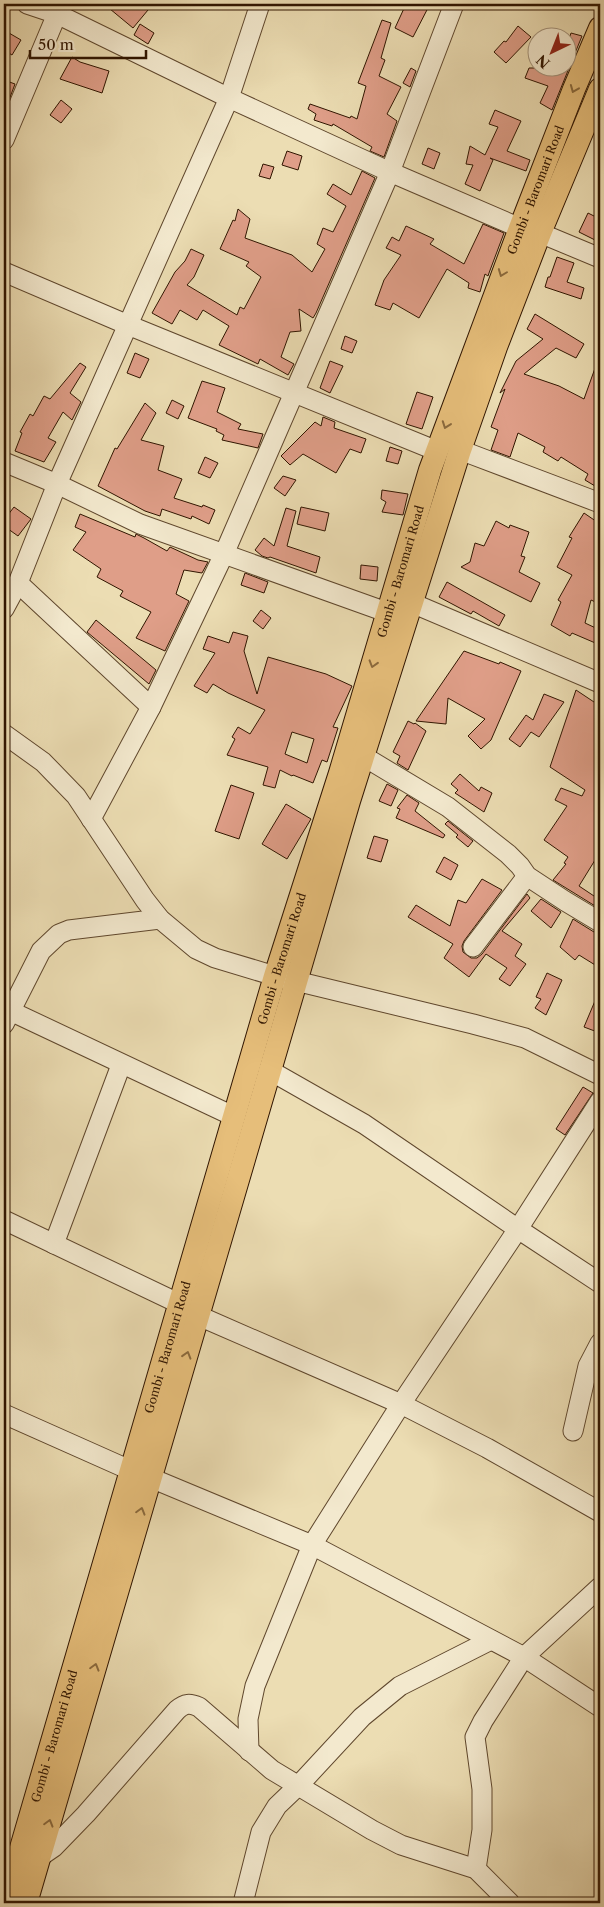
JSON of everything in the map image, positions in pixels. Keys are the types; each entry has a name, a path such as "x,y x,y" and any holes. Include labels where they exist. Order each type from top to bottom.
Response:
{"main road":[{"name":"Gombi - Baromari Road","path":"190,1310 234,1116 285,979 363,756 460,450 496,347 574,89 600,28"},
{"name":"Gombi - Baromari Road","path":"26,1903 142,1474 190,1310 269,1070 285,979 337,782 437,451 530,230 600,89"},
{"name":"Gombi - Baromari Road","path":"5,1903 142,1474"}],"street":[{"path":"27,4 57,14 229,98 390,172 600,258"},
{"path":"4,609 18,584 57,484 229,98 260,4"},
{"path":"91,819 151,707 224,554 390,172 454,4"},
{"path":"4,140 57,14"},
{"path":"4,272 128,325 437,451"},
{"path":"460,450 600,502"},
{"path":"4,462 57,484 140,524 388,613"},
{"path":"18,584 151,707"},
{"path":"412,603 600,683"},
{"path":"4,734 43,762 61,779 76,796 160,919 196,949 215,958 285,979 525,1038 600,1075"},
{"path":"363,756 448,807 508,854 527,876 564,902 600,922"},
{"path":"473,947 527,876"},
{"path":"160,919 70,930 59,934 41,951 6,1014 234,1116"},
{"path":"54,1244 121,1065"},
{"path":"269,1070 364,1124 600,1283"},
{"path":"249,1752 248,1719 254,1686 312,1545 401,1404 518,1229 600,1101"},
{"path":"4,1220 190,1310 401,1404 486,1448 600,1512"},
{"path":"573,1431 588,1366 600,1343"},
{"path":"4,1414 312,1545 524,1657 600,1707"},
{"path":"476,1869 482,1830 482,1790 475,1737 482,1721 524,1657 600,1587"},
{"path":"243,1903 261,1832 277,1806 362,1717 400,1686 492,1640"},
{"path":"38,1858 54,1847 86,1814 177,1710 184,1704 191,1704 199,1707 272,1770 372,1830 401,1845 476,1869 510,1903"}],"building":[{"path":"104,4 141,4 148,10 133,28"},
{"path":"406,4 430,4 413,37 395,28"},
{"path":"382,20 391,23 381,58 385,60 379,76 401,87 387,114 397,121 384,157 370,151 372,147 333,124 332,126 314,120 316,114 308,109 310,104 357,119 366,86 358,83"},
{"path":"140,24 154,33 148,44 134,35"},
{"path":"518,26 526,33 526,42 506,63 494,52 504,41 506,42"},
{"path":"9,33 21,40 12,55 4,50 4,42"},
{"path":"576,34 582,36 576,51"},
{"path":"72,57 80,62 109,71 102,93 60,79"},
{"path":"411,68 416,71 410,87 403,83"},
{"path":"526,76 526,78 565,78 552,110 540,103 548,86 525,78"},
{"path":"4,80 15,84 9,100 4,98"},
{"path":"61,100 72,109 61,123 50,115"},
{"path":"495,110 521,121 507,151 530,160 526,171 490,158 493,160 480,191 465,184 473,165 466,164 470,146 485,155 498,127 489,124"},
{"path":"428,148 440,153 434,169 422,164"},
{"path":"287,151 302,156 298,170 282,165"},
{"path":"263,164 274,167 270,179 259,176"},
{"path":"362,171 375,178 316,313 313,318 299,309 301,331 290,332 281,357 294,364 288,375 260,359 258,364 219,345 229,326 203,310 197,320 180,310 172,324 152,313 175,272 185,261 191,249 204,255 194,277 187,285 237,315 240,307 244,309 261,277 246,266 249,262 220,249 233,220 235,221 238,209 250,219 245,238 292,255 312,272 325,249 317,244 323,228 333,232 346,206 327,194 333,184 351,195"},
{"path":"588,213 600,219 600,229 595,240 579,232"},
{"path":"483,224 504,233 488,276 485,274 480,292 468,288 469,283 447,269 419,318 393,303 390,310 375,305 384,280 401,255 386,248 392,237 399,241 406,226 434,239 430,244 464,264"},
{"path":"557,257 574,263 567,282 584,288 581,299 545,287"},
{"path":"535,314 584,344 576,358 556,348 524,374 559,386 584,399 600,357 600,481 598,480 595,486 585,480 588,474 561,457 558,461 543,452 545,447 518,433 510,457 491,450 498,430 491,427 505,389 500,393 516,361 543,339 527,329"},
{"path":"345,336 357,341 352,353 341,349"},
{"path":"135,353 149,359 140,378 127,373"},
{"path":"330,361 343,366 330,393 320,388"},
{"path":"80,363 86,367 70,393 81,402 72,420 63,412 48,438 56,442 44,462 15,451 22,433 20,432 30,414 33,416 44,396 50,399"},
{"path":"202,381 225,388 217,412 241,424 238,429 263,434 258,448 222,440 224,435 216,431 217,429 188,418"},
{"path":"417,392 433,397 422,429 406,424"},
{"path":"172,400 184,406 178,419 166,413"},
{"path":"145,403 156,413 141,440 164,446 158,470 182,479 174,498 215,510 209,524 192,516 191,519 162,509 160,516 145,511 98,486 115,448 117,449"},
{"path":"323,417 335,422 334,428 366,439 361,453 350,449 336,473 303,454 290,465 281,456 315,422 321,426"},
{"path":"390,447 402,451 398,464 386,461"},
{"path":"205,457 218,463 210,478 198,473"},
{"path":"283,476 296,480 285,496 274,488"},
{"path":"382,490 408,494 403,515 382,512 386,502 381,499"},
{"path":"14,507 31,519 18,536 4,526 4,520"},
{"path":"301,507 329,513 325,531 297,524"},
{"path":"286,508 296,511 287,546 320,557 316,573 262,556 255,550 264,538 274,546"},
{"path":"584,513 600,524 600,604 591,600 585,623 600,630 600,645 572,633 570,636 551,625 561,602 558,600 572,575 557,567 572,538 569,537"},
{"path":"80,514 135,537 136,534 167,551 170,547 198,560 208,562 202,573 184,570 176,594 189,601 165,651 136,638 151,612 120,596 123,591 97,577 101,569 73,550 86,532 75,527"},
{"path":"496,521 509,528 510,525 529,532 521,556 525,557 519,572 540,583 531,602 461,567 470,562 475,543 484,546"},
{"path":"361,565 378,567 377,581 360,579"},
{"path":"245,573 268,582 264,593 241,585"},
{"path":"447,582 505,615 499,626 473,611 471,614 439,597"},
{"path":"261,610 271,618 263,629 253,621"},
{"path":"96,620 156,670 149,684 87,632"},
{"path":"233,632 248,636 244,651 257,694 268,657 326,674 352,686 333,727 338,728 327,762 322,760 313,783 280,770 275,788 263,785 268,767 227,755 235,739 232,737 238,727 250,734 265,710 213,684 207,693 194,686 215,653 203,649 208,636 229,643","holes":["292,732 314,739 307,763 285,754"]},
{"path":"464,651 499,664 500,662 521,671 491,740 481,749 468,736 485,719 448,698 446,724 416,721"},
{"path":"576,690 600,706 600,852 579,886 600,900 600,909 553,880 566,864 564,863 568,857 544,840 567,806 555,800 561,788 582,796 585,790 550,767"},
{"path":"544,694 564,702 539,737 531,732 520,747 509,739 526,715 533,720"},
{"path":"408,721 415,723 426,731 408,770 397,763 400,756 393,752"},
{"path":"460,774 479,791 481,787 492,793 484,812 455,793 458,790 451,784"},
{"path":"387,784 398,790 391,806 379,801"},
{"path":"231,785 254,793 239,839 215,831"},
{"path":"407,795 419,803 415,811 445,835 443,838 396,818 400,809 397,808"},
{"path":"286,804 311,819 287,859 262,844"},
{"path":"448,821 473,841 468,847 445,824"},
{"path":"374,836 388,840 381,862 367,858"},
{"path":"444,857 458,865 451,880 436,872"},
{"path":"482,879 502,890 464,941 462,946 463,952 471,958 477,958 482,954 527,894 530,898 502,931 522,944 515,956 526,964 510,986 499,979 507,968 486,954 469,977 444,958 453,944 408,917 416,905 450,926 458,900 466,903"},
{"path":"541,899 561,912 551,928 531,911"},
{"path":"573,919 594,932 600,933 600,968 579,955 575,960 560,947"},
{"path":"547,973 562,980 546,1015 535,1008 541,999 536,997"},
{"path":"600,989 600,1033 584,1027"},
{"path":"583,1087 593,1093 565,1135 556,1129"}]}
